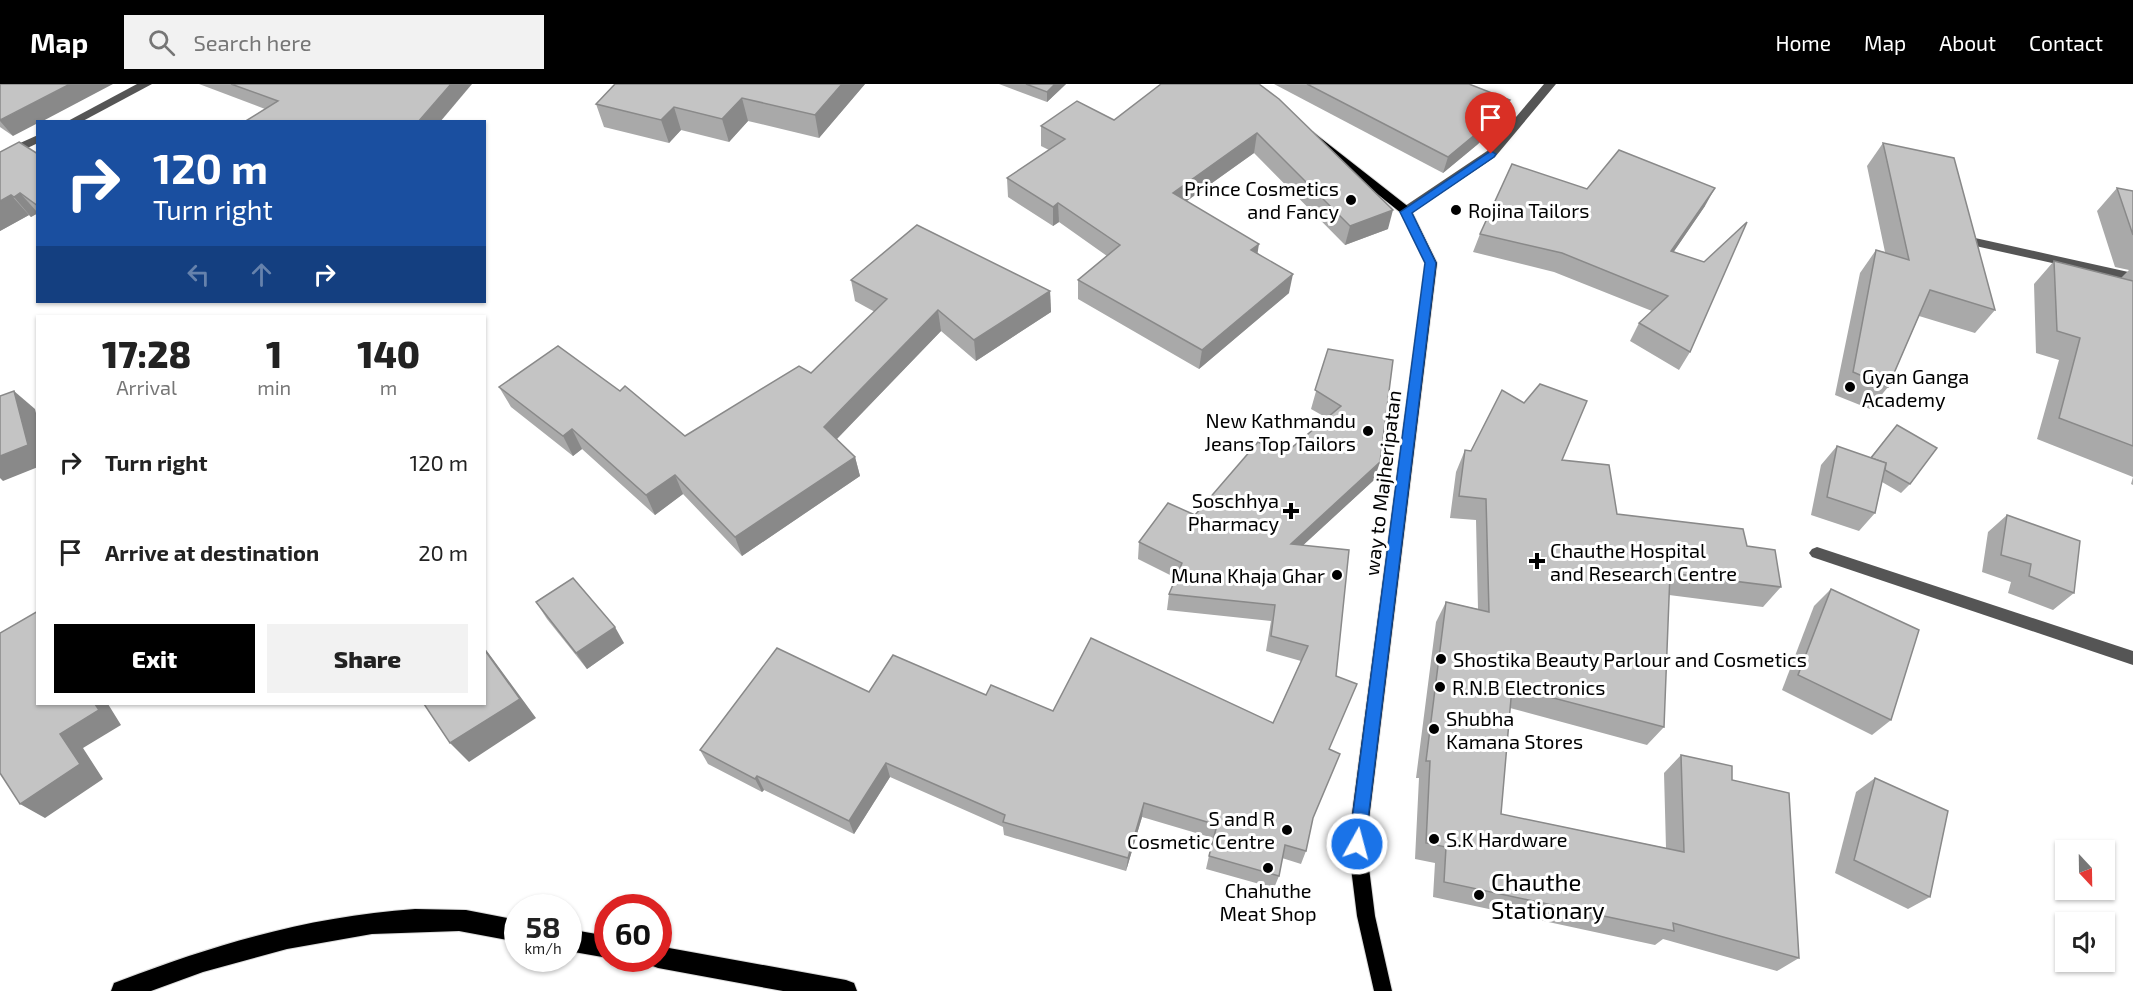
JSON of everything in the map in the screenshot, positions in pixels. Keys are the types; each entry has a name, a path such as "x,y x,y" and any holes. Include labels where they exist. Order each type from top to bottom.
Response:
{"highway":[{"path":"122,991 193,962 278,938 363,924 460,920 504,928"},
{"path":"672,960 846,991"}],"main road":[{"name":"way to Majheripatan","path":"1298,125 1327,146 1406,212 1431,263 1357,844 1366,916 1383,991"}],"street":[{"path":"75,120 146,84"},
{"path":"1406,212 1491,154 1550,84"},
{"path":"0,157 36,139"},
{"path":"1966,240 2133,277"},
{"path":"1817,553 2133,658"}],"building":[{"path":"0,84 70,84 0,120"},
{"path":"231,84 451,84 420,120 247,120 278,101"},
{"path":"615,84 842,84 815,115 742,98 722,119 674,107 661,120 596,104"},
{"path":"1026,84 1055,84 1047,92"},
{"path":"1161,84 1259,84 1279,99 1393,210 1350,226 1257,133 1173,193 1259,244 1251,250 1293,274 1202,350 1078,280 1120,245 1058,203 1053,207 1007,178 1065,139 1041,126 1077,101 1114,120"},
{"path":"1307,84 1469,84 1510,100 1483,128 1448,157"},
{"path":"19,142 36,153 36,205 20,193 0,201 0,152"},
{"path":"1883,143 1954,158 1995,310 1930,290 1888,387 1853,372 1876,250 1909,260"},
{"path":"1619,150 1715,188 1671,251 1704,262 1747,222 1690,352 1639,323 1668,296 1562,253 1480,234 1512,164 1587,189"},
{"path":"2117,188 2133,191 2133,235"},
{"path":"917,225 1050,291 974,340 938,310 824,427 855,457 735,537 675,475 646,495 572,429 563,436 499,387 558,346 620,391 625,386 685,436 799,366 811,373 887,299 851,280"},
{"path":"2054,261 2133,281 2133,446 2059,418 2080,338 2057,331"},
{"path":"1328,349 1393,360 1380,462 1291,544 1349,550 1336,676 1357,684 1329,749 1340,754 1313,818 1306,851 1285,845 1279,876 1209,856 1217,825 1144,803 1128,858 1003,822 1005,815 886,763 849,821 757,776 755,779 700,750 777,648 869,692 893,655 986,695 991,685 1053,711 1091,638 1273,723 1308,646 1271,636 1275,605 1169,594 1182,563 1139,542 1168,503 1195,515 1258,442 1283,455 1341,406 1315,390"},
{"path":"1540,384 1587,401 1562,460 1609,465 1617,514 1743,529 1747,546 1775,550 1781,587 1670,573 1664,727 1512,687 1501,814 1684,852 1681,755 1732,766 1732,780 1789,793 1799,958 1673,923 1674,931 1444,882 1446,847 1426,843 1430,761 1426,761 1446,602 1489,612 1486,499 1459,496 1465,450 1471,451 1502,390 1524,403"},
{"path":"14,391 28,445 0,456 0,396"},
{"path":"1897,425 1937,448 1910,484 1885,470 1886,463 1871,458"},
{"path":"1837,446 1886,463 1875,513 1827,497"},
{"path":"2007,515 2080,541 2074,593 2029,576 2031,564 2001,555"},
{"path":"573,578 615,627 576,653 536,602"},
{"path":"1831,589 1919,630 1891,720 1798,675"},
{"path":"36,612 36,705 96,705 99,710 60,734 80,764 20,804 0,773 0,633"},
{"path":"486,652 520,699 450,743 425,705 486,705"},
{"path":"1875,778 1948,811 1930,897 1854,860"}],"place":[{"name":"Prince Cosmetics and Fancy","path":"1351,200"},
{"name":"Rojina Tailors","path":"1456,210"},
{"name":"Gyan Ganga Academy","path":"1850,387"},
{"name":"New Kathmandu Jeans Top Tailors","path":"1368,431"},
{"name":"Soschhya Pharmacy","path":"1291,511"},
{"name":"Chauthe Hospital and Research Centre","path":"1537,561"},
{"name":"Muna Khaja Ghar","path":"1337,575"},
{"name":"Shostika Beauty Parlour and Cosmetics","path":"1441,659"},
{"name":"R.N.B Electronics","path":"1440,687"},
{"name":"Shubha Kamana Stores","path":"1434,729"},
{"name":"S and R Cosmetic Centre","path":"1287,830"},
{"name":"S.K Hardware","path":"1434,839"},
{"name":"Chahuthe Meat Shop","path":"1268,868"},
{"name":"Chauthe Stationary","path":"1479,895"}],"route":[{"path":"1357,844 1431,263 1406,212 1491,154"}]}
